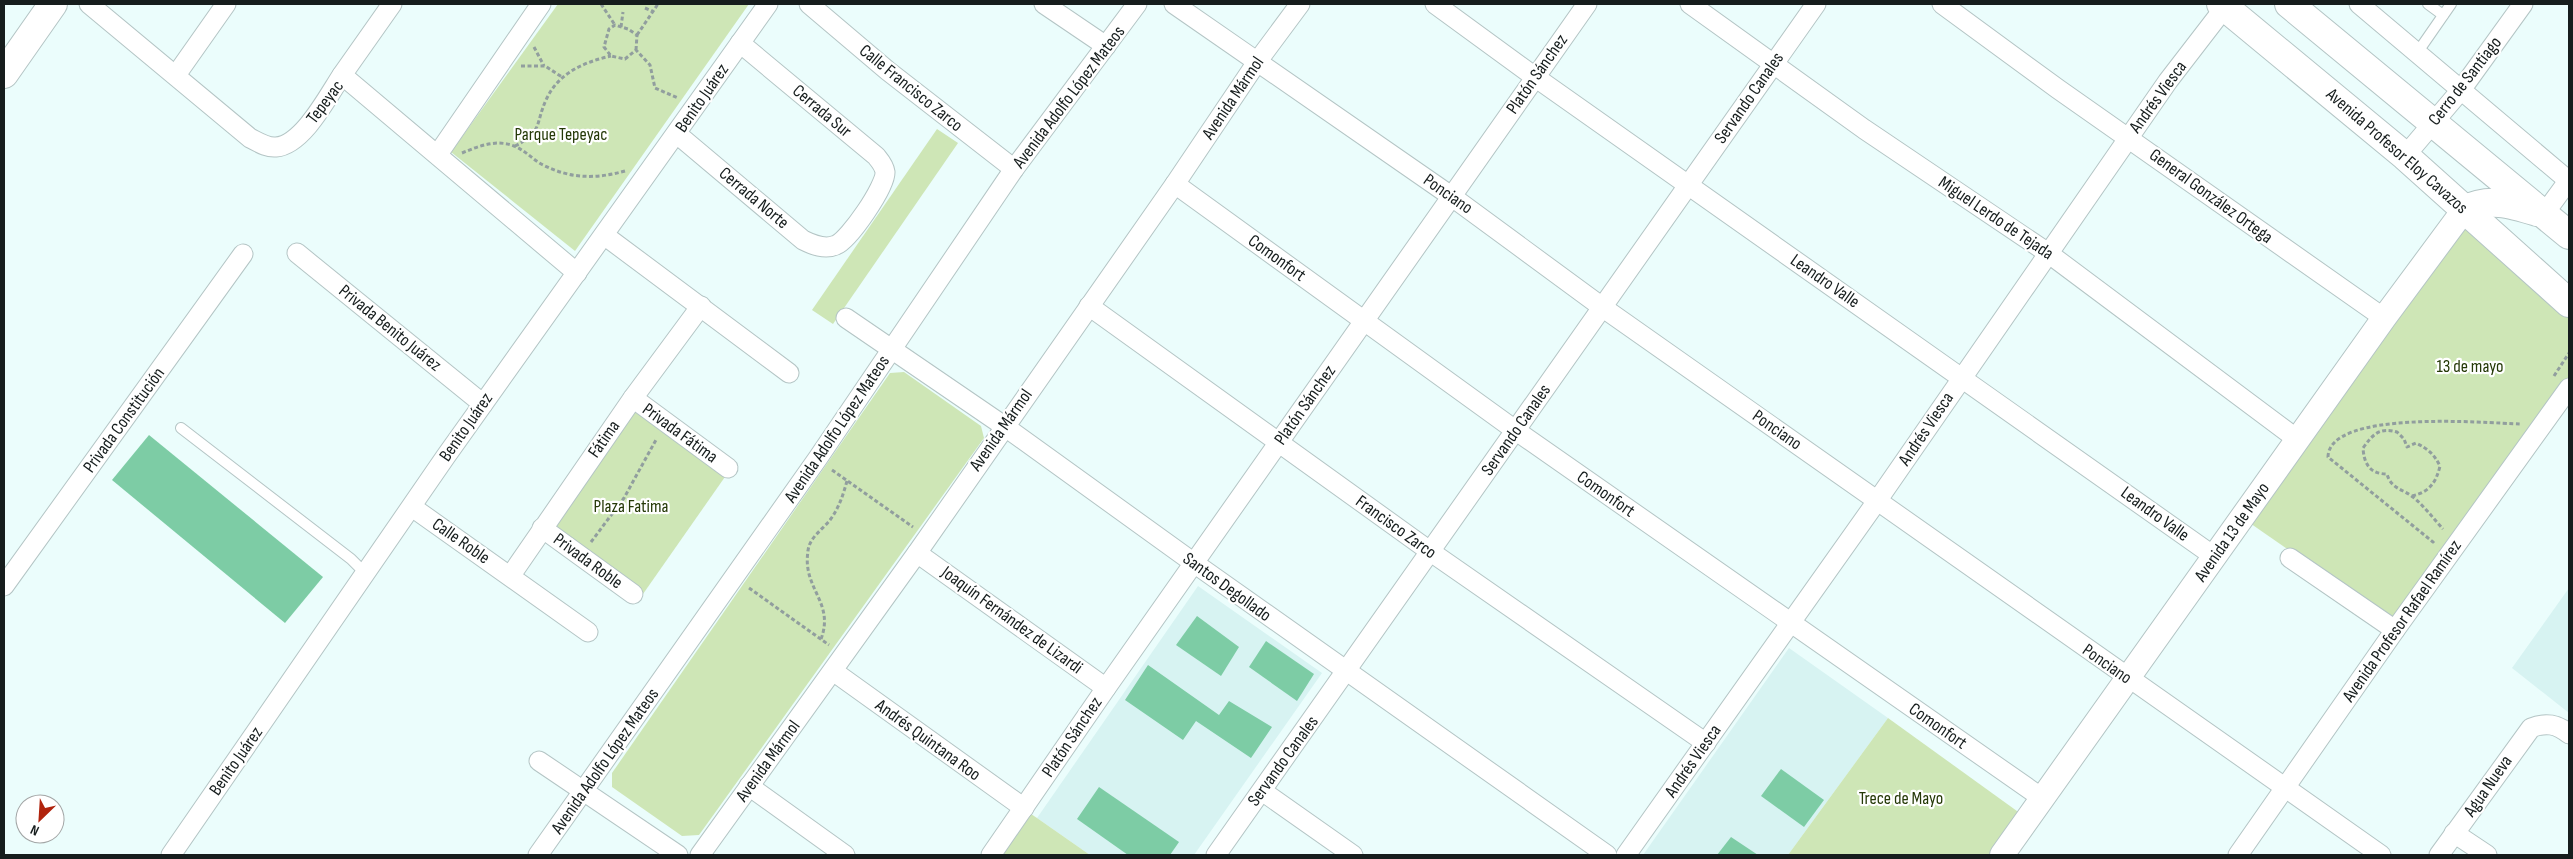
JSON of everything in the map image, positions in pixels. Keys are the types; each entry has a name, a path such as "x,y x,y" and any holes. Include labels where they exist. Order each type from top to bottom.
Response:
{"main road":[{"path":"4,74 53,4"},
{"path":"2290,4 2434,121 2569,235"},
{"name":"Avenida Profesor Eloy Cavazos","path":"2224,5 2405,156 2569,303"},
{"path":"2464,210 2476,204 2496,202 2544,214"}],"street":[{"name":"Tepeyac","path":"88,4 250,138 275,147 289,142 301,134 342,75 577,273"},
{"path":"176,75 226,4"},
{"path":"342,75 392,4"},
{"path":"438,154 541,4"},
{"name":"Benito Juárez","path":"171,855 483,404 768,4"},
{"name":"Calle Francisco Zarco","path":"808,4 888,71 1014,169"},
{"path":"1044,4 1106,46"},
{"name":"Avenida Adolfo López Mateos","path":"538,855 735,578 1014,169 1137,4"},
{"name":"Ponciano","path":"1174,4 1451,196 1602,307 2381,855"},
{"name":"Avenida Mármol","path":"700,855 922,545 1175,184 1257,62 1300,4"},
{"name":"Leandro Valle","path":"1435,4 1535,77 2215,557"},
{"name":"Platón Sánchez","path":"991,855 1106,688 1587,4"},
{"name":"Miguel Lerdo de Tejada","path":"1690,4 1772,64 2048,253 2297,439"},
{"name":"Servando Canales","path":"1216,855 1347,672 1515,430 1816,4"},
{"name":"General González Ortega","path":"1942,4 2384,318"},
{"path":"2359,4 2569,181 2544,214"},
{"name":"Cerro de Santiago","path":"2405,156 2461,90 2523,4"},
{"name":"Andrés Viesca","path":"1626,855 1877,501 1961,376 2168,80 2224,5"},
{"name":"Cerrada Sur","path":"740,43 876,156 883,165 885,174 881,188 848,235 837,245"},
{"name":"Cerrada Norte","path":"677,134 803,240 825,248 837,245"},
{"name":"Comonfort","path":"1175,184 1515,430 2042,798"},
{"name":"Avenida 13 de Mayo","path":"2002,855 2297,439 2464,210"},
{"path":"604,235 788,373"},
{"name":"Privada Benito Juárez","path":"297,253 483,404"},
{"name":"Privada Constitución","path":"4,586 243,254"},
{"name":"Fátima","path":"511,575 633,398 701,306"},
{"name":"Francisco Zarco","path":"1089,306 1431,552 1706,744"},
{"name":"Santos Degollado","path":"846,318 1004,426 1347,672 1607,855"},
{"name":"Avenida Profesor Rafael Ramírez","path":"2238,855 2395,630 2569,388"},
{"name":"Privada Fátima","path":"633,398 728,468"},
{"name":"Calle Roble","path":"412,507 511,575"},
{"name":"Privada Roble","path":"542,528 633,594"},
{"name":"Joaquín Fernández de Lizardi","path":"922,545 1106,688"},
{"path":"2290,558 2395,630"},
{"path":"511,575 588,632"},
{"name":"Andrés Quintana Roo","path":"838,664 1024,808"},
{"name":"Agua Nueva","path":"2438,855 2515,747 2531,728 2542,723 2560,726 2569,734"},
{"path":"540,761 678,855"},
{"path":"749,786 845,855"},
{"path":"1262,791 1354,855"},
{"path":"2454,833 2487,855"}],"lane":[{"path":"2428,4 2443,15"},
{"path":"2417,53 2451,4"},
{"path":"181,428 343,553 366,574"}],"path":[{"path":"601,4 616,25"},
{"path":"658,4 637,35 636,50 650,65 655,88 681,100"},
{"path":"645,8 652,11"},
{"path":"621,26 623,12"},
{"path":"611,56 604,47 604,39 609,29 616,25 621,26 637,35"},
{"path":"531,41 544,66"},
{"path":"514,146 532,137 541,120 547,98 562,77 590,61 611,56 625,59 636,50"},
{"path":"514,65 544,66 562,77"},
{"path":"457,152 462,153 488,144 514,146 544,165 575,176 603,177 632,169"},
{"path":"2433,542 2328,457 2328,449 2341,436 2379,425 2410,421 2521,424"},
{"path":"581,557 624,498 666,422"},
{"path":"2412,496 2423,493 2432,487 2440,466 2428,448 2416,443 2407,447 2404,439 2397,432 2380,430 2374,434 2363,448 2366,464 2378,474 2387,474 2389,481 2394,486 2412,496 2443,529"},
{"path":"818,458 848,481 922,545"},
{"path":"821,639 826,617 822,603 809,578 806,562 808,548 841,501 848,481"},
{"path":"735,578 821,639 838,664"}],"shaded area":[{"path":"1198,586 1322,673 1194,855 1090,855 1037,818"},
{"path":"2569,588 2569,713 2512,668"},
{"path":"1789,648 1888,718 1788,855 1643,855"}],"green space":[{"name":"Parque Tepeyac","path":"558,4 749,4 575,251 451,152"},
{"path":"937,129 958,143 833,324 812,310"},
{"name":"13 de mayo","path":"2460,223 2569,306 2569,386 2394,623 2244,519"},
{"path":"904,372 981,426 984,438 699,835 682,836 612,787 612,773 890,373"},
{"name":"Plaza Fatima","path":"631,403 727,474 643,594 543,525"},
{"name":"Trece de Mayo","path":"1888,718 2028,819 2000,855 1788,855"},
{"path":"1031,814 1037,818 1090,855 1002,855"}],"building":[{"path":"149,435 323,577 285,623 112,480"},
{"path":"1197,616 1239,647 1221,676 1176,645"},
{"path":"1266,641 1314,674 1297,701 1249,667"},
{"path":"1148,665 1219,715 1229,701 1272,727 1251,758 1196,721 1183,740 1125,700"},
{"path":"1781,769 1824,800 1804,827 1761,796"},
{"path":"1099,787 1179,842 1170,855 1128,855 1077,819"},
{"path":"1731,837 1758,855 1717,855"}]}
